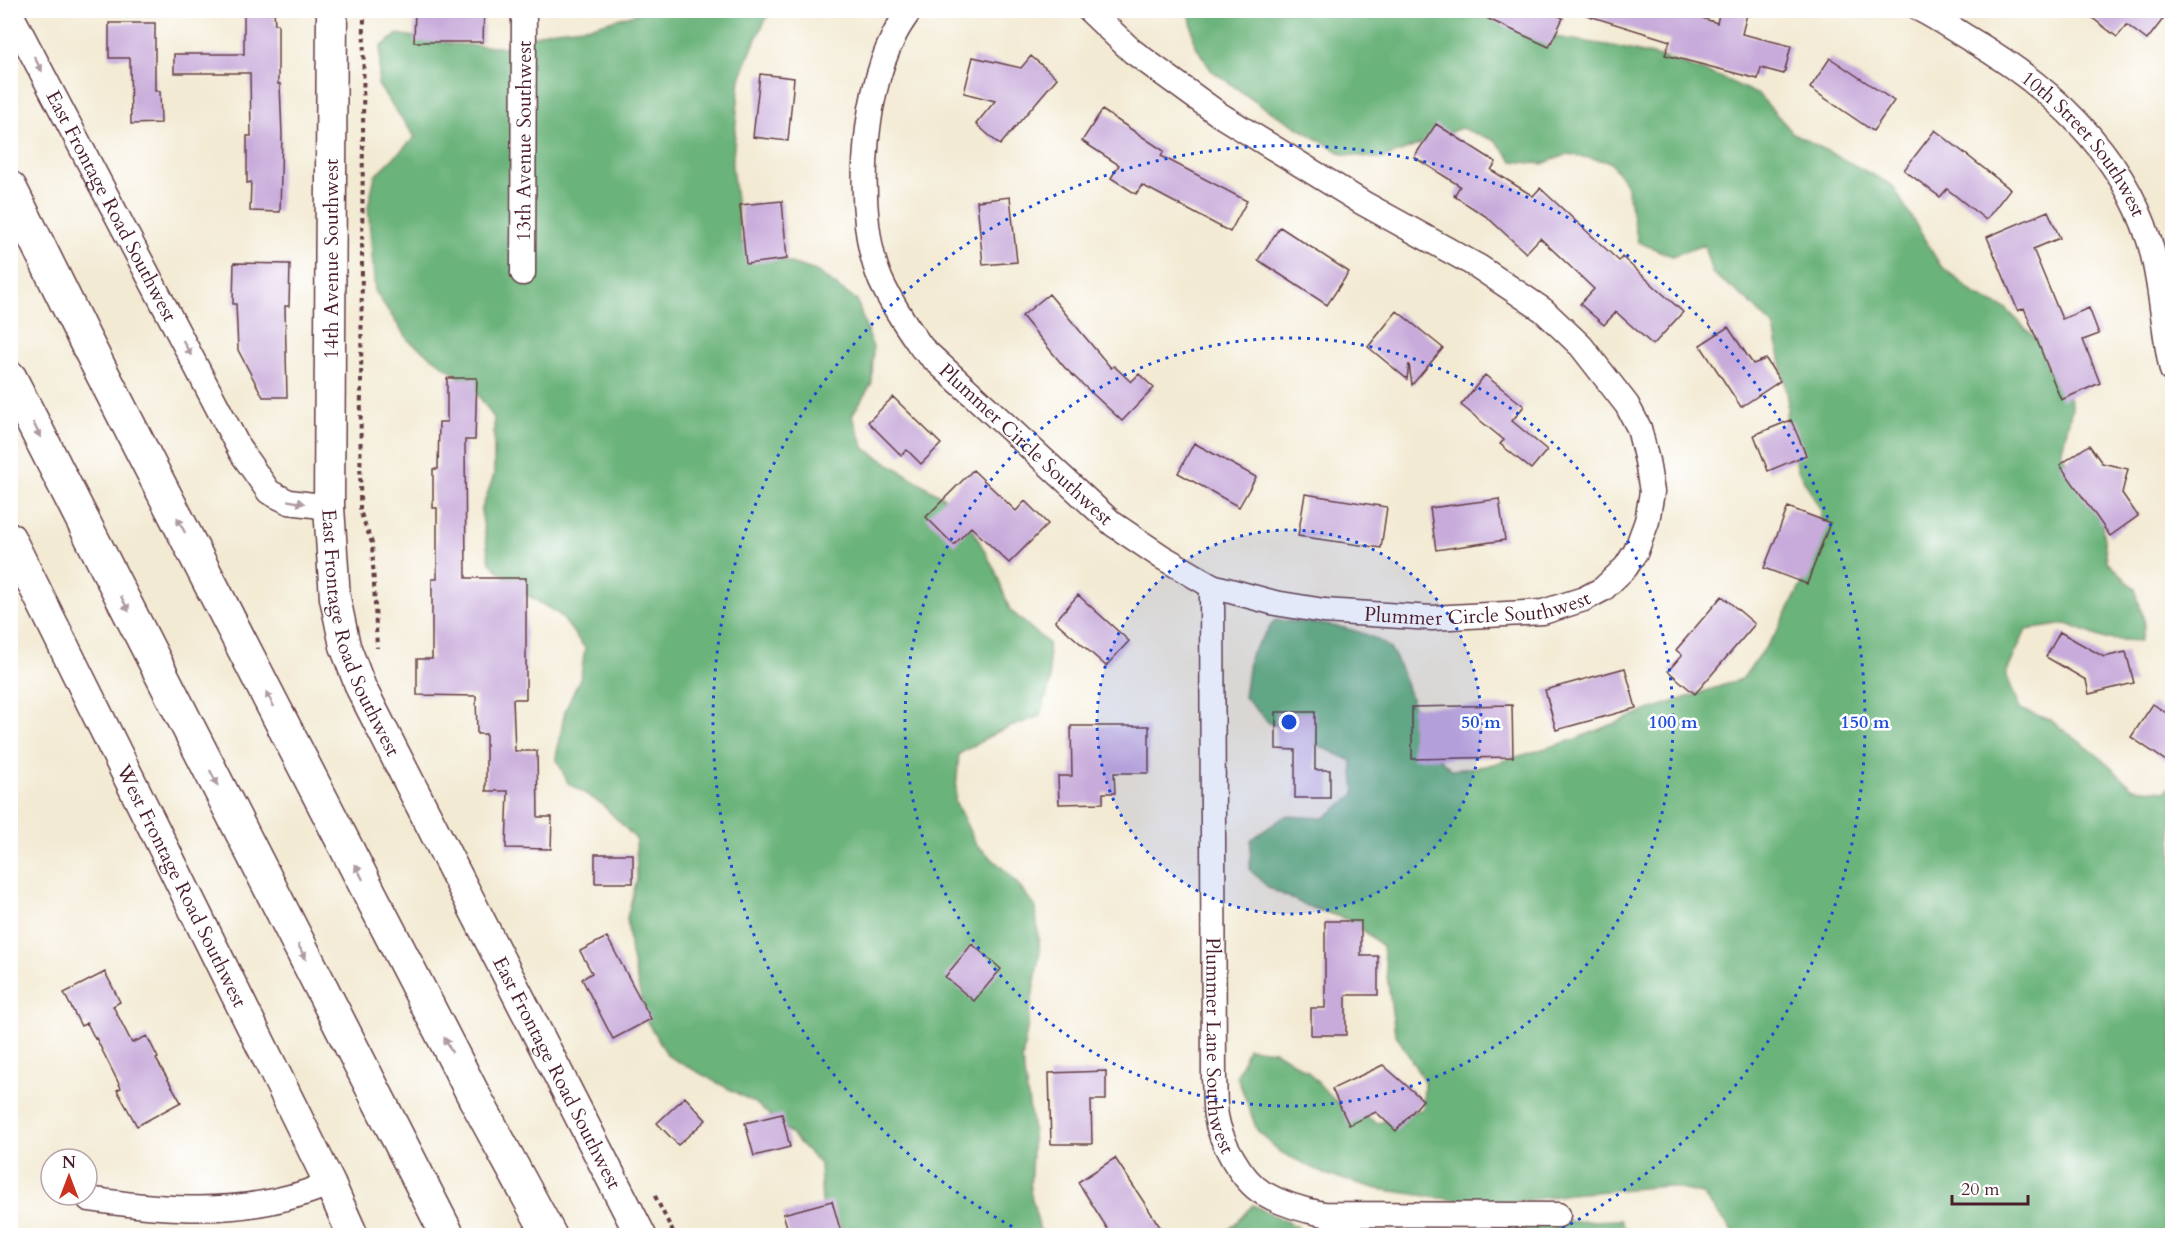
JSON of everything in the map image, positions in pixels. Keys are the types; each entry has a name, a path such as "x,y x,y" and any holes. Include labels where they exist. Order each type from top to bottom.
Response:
{"highway":[{"path":"10,188 102,372 475,1098 549,1236"},
{"path":"10,378 443,1229"},
{"path":"475,1098 536,1236"}],"street":[{"name":"14th Avenue Southwest","path":"329,507 332,10"},
{"name":"13th Avenue Southwest","path":"523,273 524,10"},
{"name":"Plummer Circle Southwest","path":"910,10 892,38 880,71 872,104 867,141 865,180 868,223 881,280 900,317 922,348 1113,524 1162,557 1212,586 1275,603 1324,611 1432,618 1543,612 1584,599 1603,589 1626,567 1636,551 1647,521 1652,492 1639,428 1627,405 1581,346 1543,310 1479,267 1363,203 1220,115 1132,51 1089,10"},
{"name":"10th Street Southwest","path":"1921,10 2000,56 2040,86 2099,145 2138,211 2149,239 2162,296 2172,370"},
{"name":"East Frontage Road Southwest","path":"10,12 241,452 269,492 289,502 329,507 335,598 345,646 360,688 641,1236"},
{"name":"West Frontage Road Southwest","path":"10,538 330,1184 353,1236"},
{"name":"Plummer Lane Southwest","path":"1212,586 1214,1079 1216,1117 1225,1147 1237,1166 1261,1192 1296,1208 1324,1214 1558,1215"},
{"path":"99,1200 148,1207 215,1208 291,1197 330,1184"}],"path":[{"path":"364,10 360,511 372,543 378,657"},
{"path":"653,1193 675,1236"}],"green space":[{"path":"1189,10 1469,11 1554,37 1613,46 1664,58 1720,77 1759,95 1793,133 1892,185 1940,265 1977,296 2006,309 2037,340 2062,374 2072,408 2061,454 2087,488 2101,519 2107,561 2135,589 2145,624 2140,641 2105,639 2067,624 2026,630 2006,674 2020,709 2050,720 2096,754 2133,788 2165,791 2172,785 2172,1235 1735,1235 1702,1194 1666,1186 1570,1194 1514,1202 1462,1201 1378,1189 1325,1174 1280,1152 1257,1130 1237,1076 1248,1048 1275,1051 1307,1071 1334,1100 1378,1123 1423,1109 1424,1081 1395,1033 1383,947 1352,921 1307,906 1269,888 1250,870 1251,840 1285,816 1324,818 1355,794 1352,761 1269,723 1244,697 1250,655 1275,620 1347,629 1374,638 1386,645 1398,662 1422,734 1431,750 1452,770 1486,766 1573,740 1643,712 1742,679 1775,635 1819,551 1821,511 1798,470 1785,427 1788,398 1774,327 1746,299 1712,273 1704,245 1672,256 1638,242 1626,183 1610,162 1568,154 1542,164 1513,161 1496,141 1461,128 1382,159 1343,154 1260,105 1211,70 1195,45"},
{"path":"645,11 770,11 740,79 732,167 741,242 774,258 816,271 857,301 873,348 872,383 852,415 865,449 961,508 995,570 1010,610 1048,643 1050,684 1040,716 997,732 959,754 955,801 976,844 1010,875 1035,906 1040,951 1022,1060 1033,1130 1030,1191 1041,1235 848,1235 822,1205 820,1164 784,1127 755,1103 668,1056 646,1020 631,954 627,918 637,879 636,839 602,804 568,783 556,758 565,711 581,676 585,648 560,615 522,592 490,563 481,511 494,475 494,418 472,386 408,340 375,291 368,207 375,176 415,137 378,85 381,47 398,34 452,44 504,47 548,31 593,26"},
{"path":"1253,1205 1297,1227 1300,1235 1226,1235"},
{"path":"1621,1220 1628,1235 1448,1236 1500,1224"}],"building":[{"path":"244,10 274,10 275,24 278,24 278,84 280,84 282,135 280,212 250,211 251,182 247,183 247,136 251,136 250,73 174,73 174,54 244,54"},
{"path":"415,10 484,10 483,42 414,42"},
{"path":"1469,10 1547,10 1563,18 1549,47"},
{"path":"1586,10 1678,10 1717,23 1720,10 1748,10 1742,34 1791,46 1784,74 1761,68 1758,79 1665,55 1670,41 1586,15"},
{"path":"2082,10 2170,10 2147,40 2127,25 2117,37"},
{"path":"109,23 155,23 155,91 160,91 161,123 131,124 130,58 109,58"},
{"path":"1031,56 1057,78 1000,145 976,124 995,101 964,93 973,57 1021,68"},
{"path":"1830,58 1894,101 1873,131 1810,88"},
{"path":"760,74 794,78 788,141 753,137"},
{"path":"1102,110 1164,151 1161,156 1247,201 1230,232 1142,185 1136,194 1111,178 1119,165 1082,141"},
{"path":"1436,124 1496,162 1491,170 1533,196 1540,188 1619,261 1622,257 1683,312 1653,345 1616,312 1604,325 1580,304 1594,289 1540,238 1526,253 1487,217 1454,196 1460,186 1414,157"},
{"path":"1935,130 2010,189 1986,220 1947,189 1940,197 1904,170"},
{"path":"1010,197 1017,262 983,265 977,201"},
{"path":"782,201 787,259 746,264 740,205"},
{"path":"2048,211 2060,238 2033,249 2062,319 2089,308 2099,334 2083,340 2100,383 2061,400 2024,308 2018,311 1987,237"},
{"path":"1280,227 1349,272 1327,305 1258,260"},
{"path":"234,263 290,264 289,306 285,306 287,397 263,397 238,350 236,304 233,304"},
{"path":"1049,294 1111,368 1114,366 1131,382 1139,374 1154,388 1122,421 1065,368 1022,316"},
{"path":"1397,311 1443,348 1412,385 1409,364 1407,379 1368,347"},
{"path":"1728,327 1753,364 1766,359 1780,381 1741,407 1700,345"},
{"path":"1485,375 1524,406 1512,421 1547,450 1531,469 1500,444 1504,440 1461,405"},
{"path":"447,378 477,378 475,440 465,440 466,578 526,578 526,699 513,699 515,751 537,751 538,817 552,817 551,849 506,848 508,791 486,791 486,734 477,734 476,696 417,695 417,659 432,659 432,579 437,579 437,508 433,508 433,469 438,469 439,422 447,422"},
{"path":"893,397 941,444 921,464 907,450 901,455 868,422"},
{"path":"1791,420 1806,455 1768,471 1754,435"},
{"path":"1194,443 1256,477 1239,507 1178,473"},
{"path":"2089,445 2102,463 2128,469 2122,493 2138,516 2110,536 2060,465"},
{"path":"973,470 1016,511 1025,501 1048,524 1009,563 971,527 954,545 926,517"},
{"path":"1305,494 1387,507 1381,548 1298,536"},
{"path":"1499,499 1505,540 1436,550 1430,508"},
{"path":"1788,507 1830,523 1807,584 1764,568"},
{"path":"1078,595 1129,641 1106,666 1055,621"},
{"path":"1722,596 1755,624 1695,694 1668,671 1682,655 1676,650"},
{"path":"2060,632 2104,657 2126,652 2134,683 2089,694 2086,680 2046,657"},
{"path":"1625,668 1636,708 1556,730 1545,690"},
{"path":"2153,704 2172,717 2172,765 2131,737"},
{"path":"1512,705 1513,757 1412,759 1412,707"},
{"path":"1276,712 1315,712 1315,770 1330,770 1330,798 1295,798 1295,750 1276,749"},
{"path":"1071,726 1149,726 1149,773 1114,773 1115,793 1103,793 1103,803 1059,804 1058,776 1072,776"},
{"path":"595,854 633,854 633,883 595,883"},
{"path":"1325,921 1361,921 1361,956 1378,956 1378,995 1346,995 1346,1035 1311,1035 1311,1008 1325,1008"},
{"path":"607,937 651,1019 613,1039 582,979 592,973 580,951"},
{"path":"972,944 1001,969 974,1001 945,977"},
{"path":"105,972 120,1002 113,1006 132,1043 147,1036 158,1058 156,1059 181,1102 137,1126 117,1090 121,1088 96,1038 87,1023 81,1026 64,993"},
{"path":"1383,1065 1423,1100 1396,1131 1376,1112 1349,1125 1332,1089"},
{"path":"1106,1071 1106,1100 1091,1100 1092,1144 1051,1144 1049,1073"},
{"path":"685,1097 706,1120 678,1145 657,1123"},
{"path":"782,1114 790,1147 754,1156 745,1123"},
{"path":"1115,1158 1166,1236 1112,1236 1078,1182"},
{"path":"832,1201 842,1236 790,1236 783,1214"}]}
